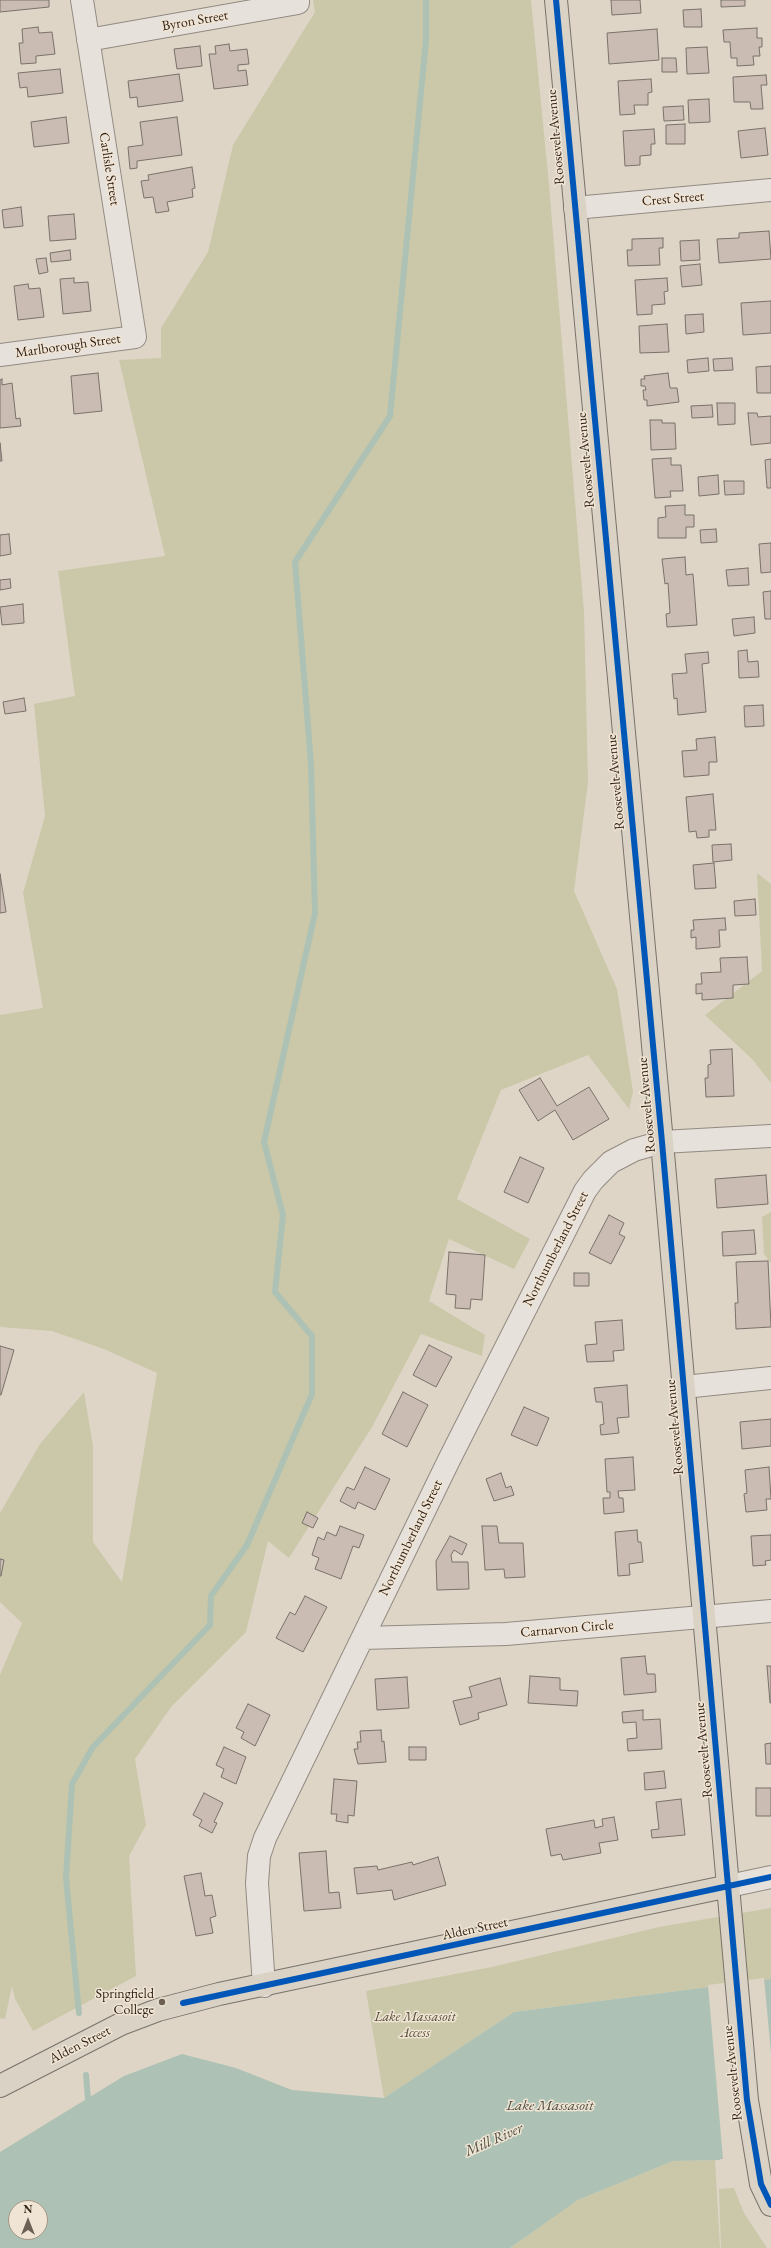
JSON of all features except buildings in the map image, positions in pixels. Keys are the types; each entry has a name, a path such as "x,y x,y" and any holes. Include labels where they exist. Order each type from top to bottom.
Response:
{"main road":[{"name":"Roosevelt Avenue","path":"556,0 662,1142 747,2100 761,2184 771,2205"},
{"name":"Alden Street","path":"0,2086 132,2019 213,1996 729,1886"}],"street":[{"name":"Carlisle Street","path":"82,0 135,337"},
{"name":"Byron Street","path":"88,40 298,3 298,0"},
{"name":"Crest Street","path":"575,208 771,190"},
{"name":"Marlborough Street","path":"0,355 135,337"},
{"path":"662,1142 771,1136"},
{"name":"Northumberland Street","path":"264,1986 257,1883 261,1848 449,1460 585,1191 601,1171 621,1156 662,1142"},
{"path":"684,1386 771,1378"},
{"name":"Carnarvon Circle","path":"363,1638 506,1634 771,1611"},
{"name":"Alden Street","path":"729,1886 771,1877"}],"green space":[{"path":"313,0 531,0 549,185 584,612 588,782 574,891 617,989 633,1092 629,1109 588,1055 501,1090 457,1199 530,1239 514,1269 449,1239 429,1301 485,1335 482,1356 421,1334 372,1427 289,1558 268,1541 246,1632 171,1707 135,1759 146,1825 129,1856 136,1976 33,2031 15,1999 12,1986 5,2019 0,2018 0,1675 22,1623 0,1602 0,1513 40,1444 84,1392 93,1446 93,1542 122,1582 157,1373 104,1349 52,1331 0,1327 0,1015 43,1008 23,893 45,816 34,704 75,696 58,571 165,556 119,360 161,358 161,328 208,252 233,145 315,12"},
{"path":"757,873 771,884 771,1083 752,1059 705,1015 762,971"},
{"path":"771,1212 771,1263 764,1254 762,1217"},
{"name":"Lake Massasoit Access","path":"771,1908 771,1979 514,2012 384,2098 366,1991 492,1967 659,1927"},
{"path":"715,2160 720,2248 510,2248 578,2200 673,2161"},
{"path":"734,2188 744,2213 767,2248 721,2248 719,2189"}],"water":[{"name":"Lake Massasoit","path":"771,1979 771,2159 673,2161 578,2200 510,2248 0,2248 0,2152 124,2076 182,2054 236,2068 292,2090 384,2098 514,2012"}],"pier":[{"path":"764,1978 771,2053 771,2161 721,2162 720,2159 723,2159 708,1985"}],"waterway":[{"path":"79,2013 66,1878 72,1784 93,1747 210,1625 211,1596 247,1545 312,1394 312,1336 275,1292 283,1215 264,1142 315,913 311,764 295,562 390,416 426,40 426,0"},
{"path":"86,2075 88,2099"}],"cycle path":[{"path":"556,0 662,1142 747,2100 761,2184 771,2205"},
{"path":"183,2003 771,1877"}],"place":[{"name":"Springfield College","path":"162,2002"}],"water label":[{"name":"Mill River","path":"494,2140"}]}
